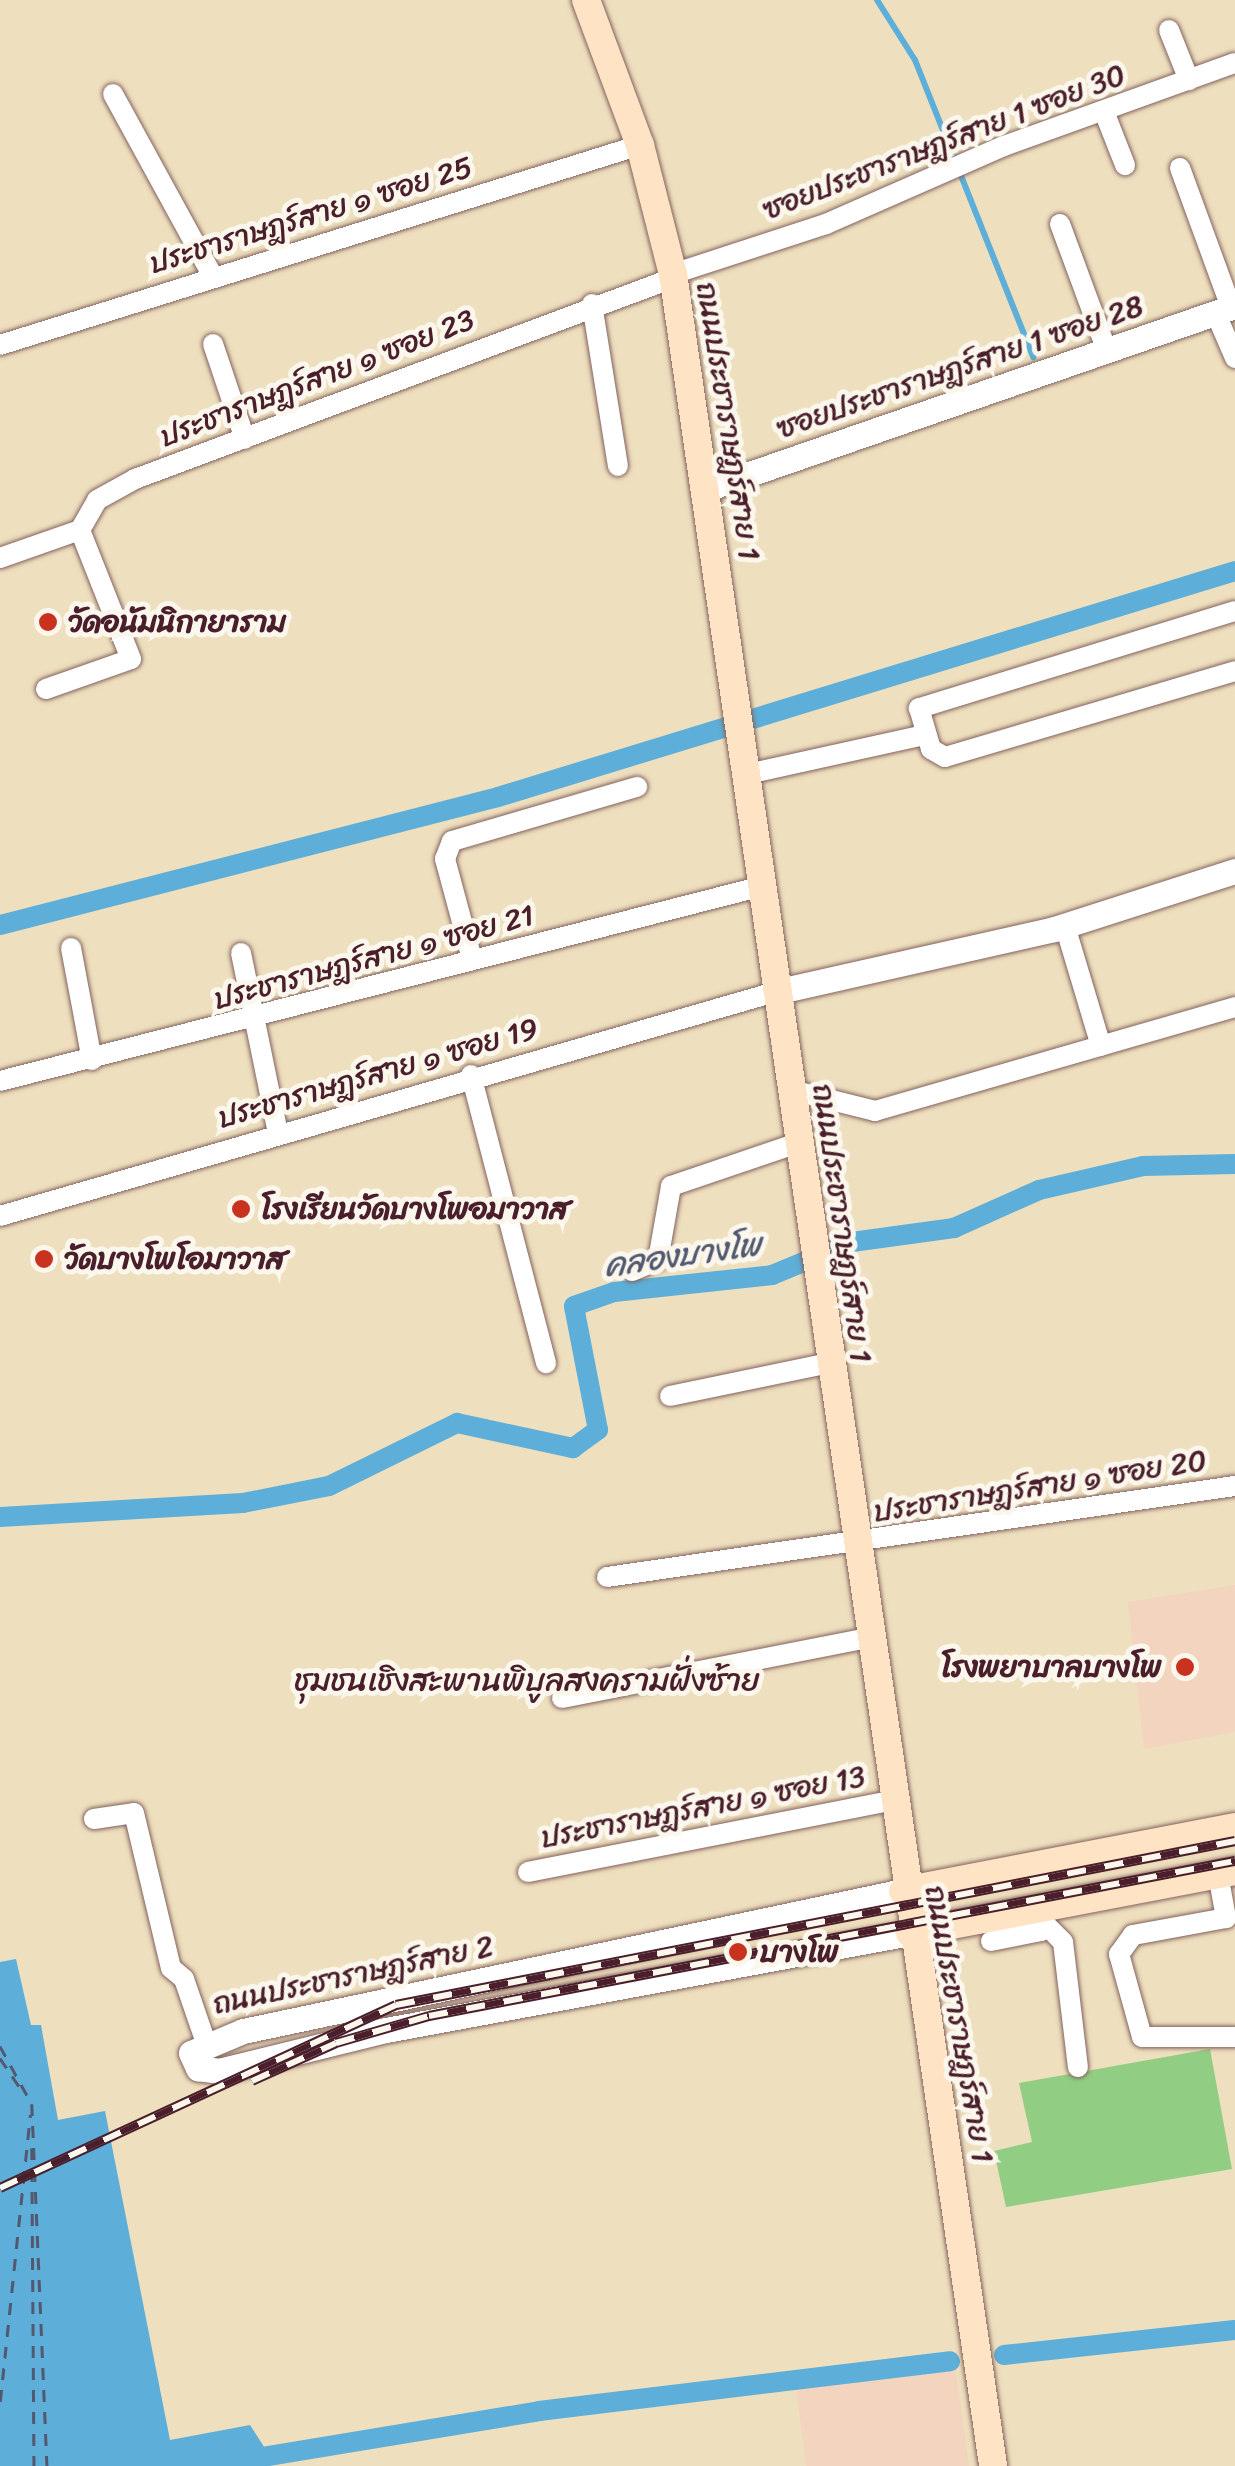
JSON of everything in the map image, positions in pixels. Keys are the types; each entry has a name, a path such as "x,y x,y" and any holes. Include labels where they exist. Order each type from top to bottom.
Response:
{"main road":[{"name":"ถนนประชาราษฎร์สาย 1","path":"586,0 640,145 673,276 742,735 774,992 903,1892 993,2466"},
{"name":"ถนนประชาราษฎร์สาย 2","path":"903,1892 1235,1827"},
{"name":"ถนนประชาราษฎร์สาย 2","path":"910,1933 1044,1917 1227,1872"}],"street":[{"path":"1169,30 1189,80"},
{"name":"ซอยประชาราษฎร์สาย 1 ซอย 30","path":"673,276 1235,63"},
{"path":"113,94 213,277"},
{"path":"1105,114 1125,165"},
{"name":"ประชาราษฎร์สาย ๑ ซอย 25","path":"0,345 640,145"},
{"path":"1180,168 1227,309 1235,358"},
{"path":"1060,224 1107,351"},
{"name":"ประชาราษฎร์สาย ๑ ซอย 23","path":"80,530 98,500 135,479 673,276"},
{"path":"592,304 618,466"},
{"name":"ซอยประชาราษฎร์สาย 1 ซอย 28","path":"706,489 1227,309"},
{"path":"213,344 245,440"},
{"path":"0,558 80,530 131,659 46,690"},
{"path":"1235,611 926,700 925,735 946,756 1235,671"},
{"path":"747,774 925,735"},
{"path":"472,959 445,858 452,841 637,787"},
{"path":"774,992 1064,926 1235,871"},
{"name":"ประชาราษฎร์สาย ๑ ซอย 21","path":"0,1082 258,1020 472,959 763,886"},
{"path":"1064,926 1101,1046"},
{"path":"71,948 92,1060"},
{"path":"241,954 258,1020 278,1133"},
{"name":"ประชาราษฎร์สาย ๑ ซอย 19","path":"0,1216 471,1076 774,992"},
{"path":"791,1090 875,1110 1235,1007"},
{"path":"471,1076 546,1363"},
{"path":"632,1271 658,1260 671,1186 798,1144"},
{"path":"670,1396 829,1363"},
{"name":"ประชาราษฎร์สาย ๑ ซอย 20","path":"607,1577 855,1545 1235,1486"},
{"path":"562,1698 868,1638"},
{"name":"ประชาราษฎร์สาย ๑ ซอย 13","path":"528,1872 890,1801"},
{"path":"94,1818 134,1813 171,1968 184,1979 205,2040"},
{"path":"1227,1872 1230,1920 1133,1935 1119,1954 1142,2037 1182,2044 1235,2038"},
{"name":"ถนนประชาราษฎร์สาย 2","path":"903,1892 205,2040 193,2062 219,2071 386,2030 910,1933"},
{"path":"991,1941 1044,1917 1063,1942 1078,2066"}],"shaded area":[{"name":"โรงพยาบาลบางโพ","path":"1235,1585 1235,1732 1144,1749 1128,1602"},
{"path":"955,2365 969,2466 806,2466 796,2387"}],"green space":[{"path":"1210,2049 1232,2169 1006,2207 994,2151 1032,2142 1019,2083"}],"water":[{"path":"16,1959 31,2025 41,2025 58,2120 105,2111 170,2440 250,2425 268,2453 210,2466 0,2466 0,1962"}],"waterway":[{"path":"877,0 915,60 1033,357"},
{"path":"0,925 498,797 1235,571"},
{"name":"คลองบางโพ","path":"0,1517 243,1503 329,1486 457,1423 573,1448 598,1430 574,1306 614,1292 772,1275 852,1242 954,1228 1039,1190 1143,1166 1235,1164"},
{"path":"1004,2355 1235,2330"},
{"path":"208,2466 539,2411 950,2361"}],"ferry route":[{"path":"0,2046 32,2104 47,2466"},
{"path":"0,2058 23,2092"},
{"path":"0,2402 30,2115"},
{"path":"32,2148 34,2466"}],"railway":[{"path":"0,2188 396,2005 1235,1841"},
{"path":"252,2081 336,2043 429,2016 1235,1861"}],"place":[{"name":"วัดอนัมนิกายาราม","path":"48,622"},
{"name":"โรงเรียนวัดบางโพอมาวาส","path":"241,1209"},
{"name":"วัดบางโพโอมาวาส","path":"44,1259"},
{"name":"โรงพยาบาลบางโพ","path":"1185,1667"},
{"name":"บางโพ","path":"738,1952"}],"district":[{"name":"ชุมชนเชิงสะพานพิบูลสงครามฝั่งซ้าย","path":"527,1681"}]}
